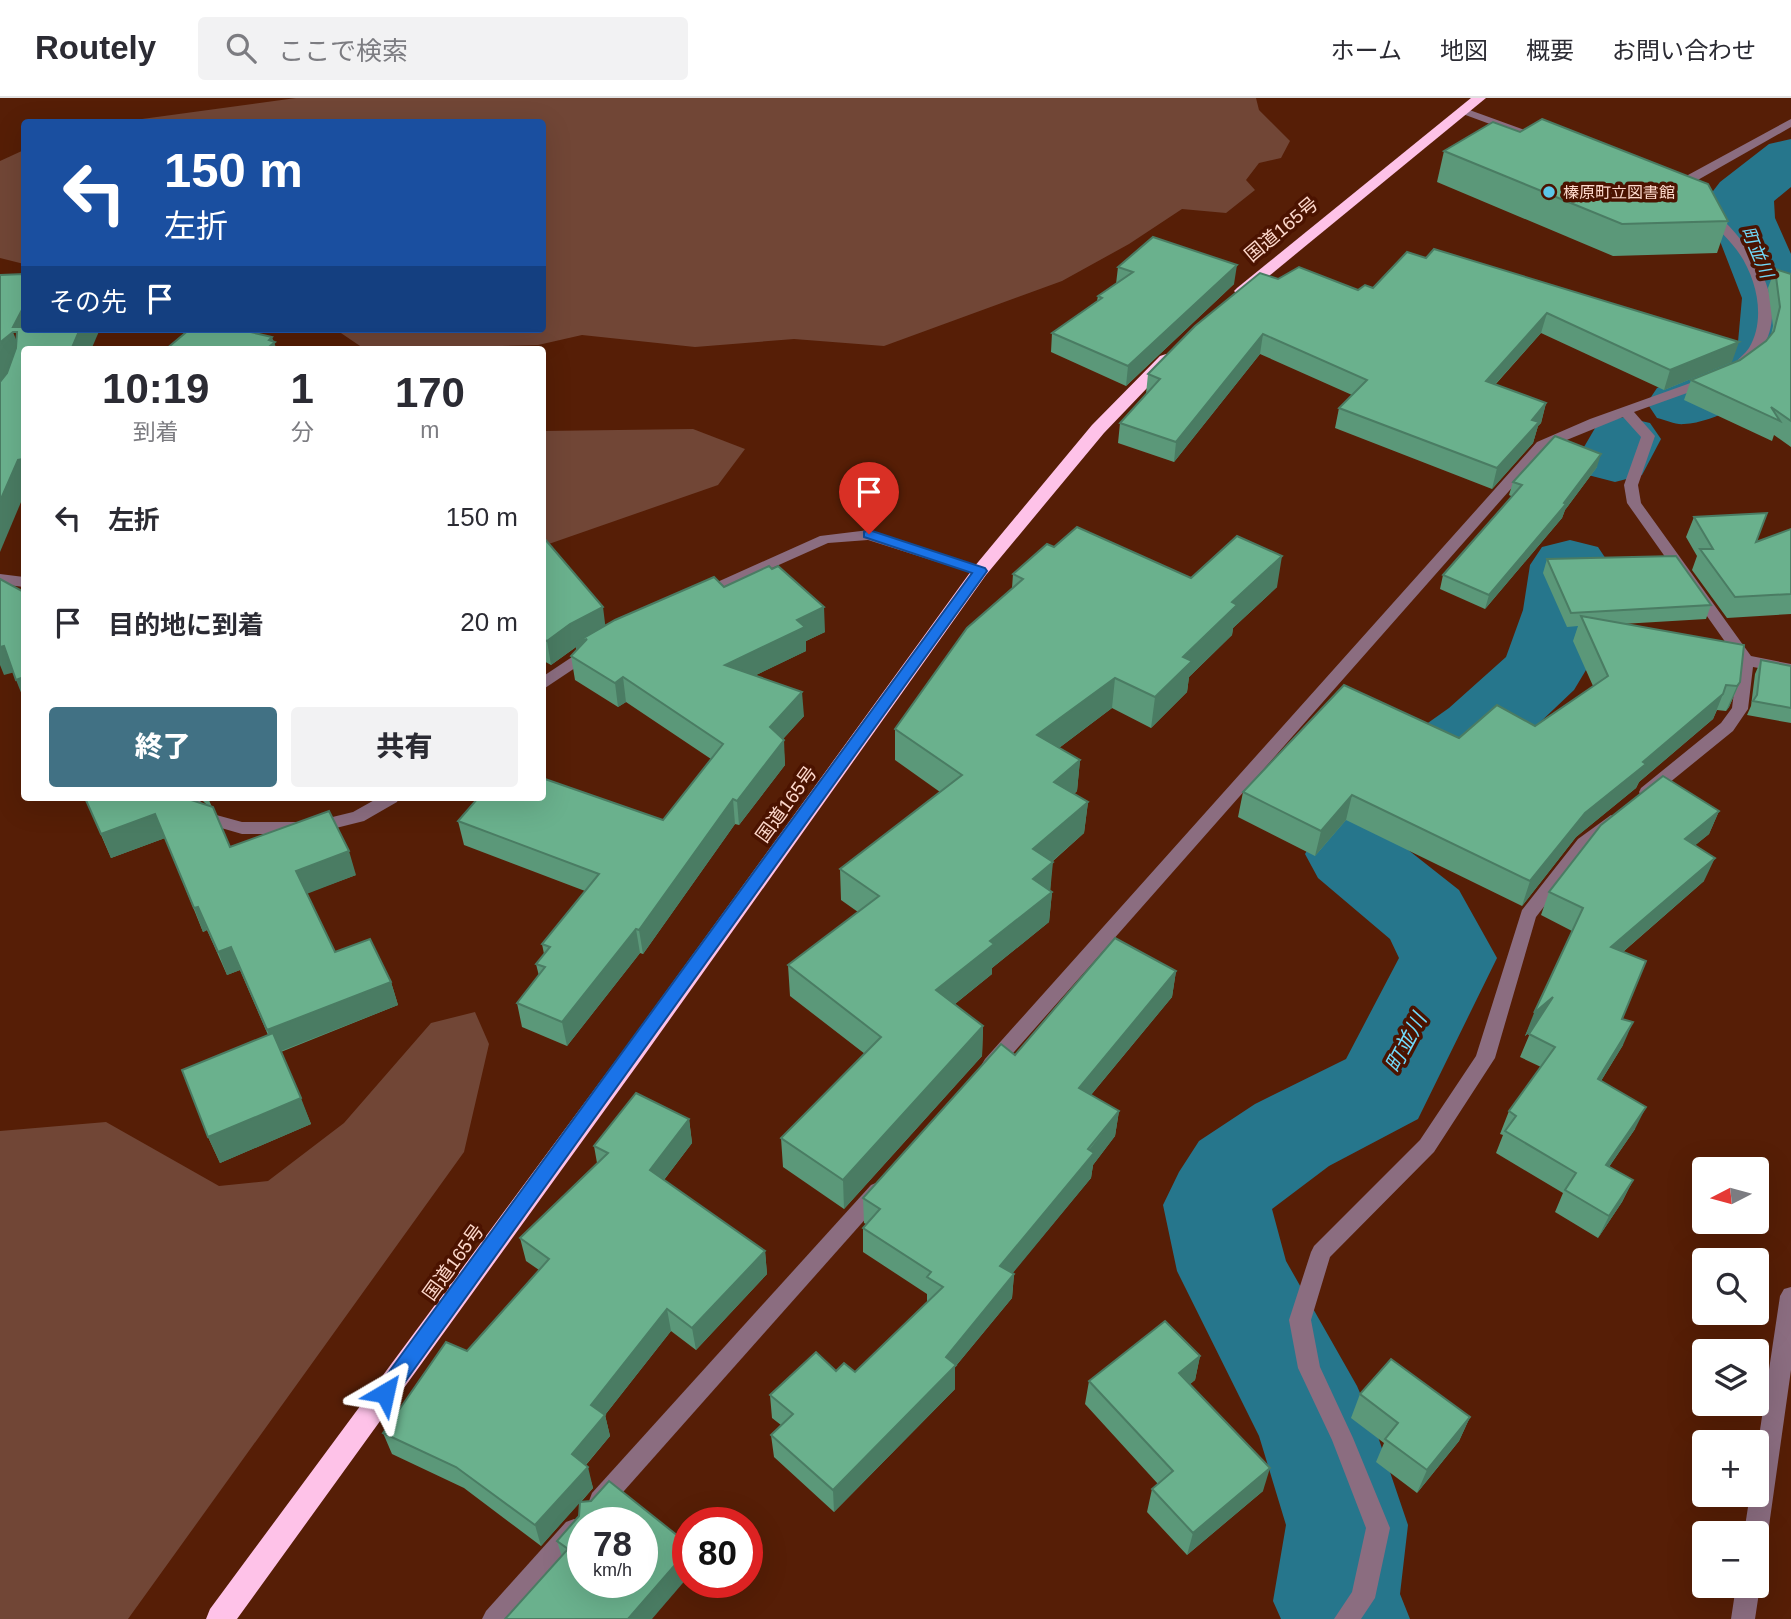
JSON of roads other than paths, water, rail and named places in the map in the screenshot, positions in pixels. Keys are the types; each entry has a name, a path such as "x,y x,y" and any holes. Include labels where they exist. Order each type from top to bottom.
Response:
{"highway":[{"name":"国道165号","path":"1231,301 1471,104"},
{"name":"国道165号","path":"220,1619 633,1054 980,571 1098,429 1180,345"}],"street":[{"path":"1471,104 1552,144"},
{"path":"978,1080 1542,445 1728,373 1753,356 1765,328 1756,272 1735,238 1682,194 1692,178 1791,122"},
{"path":"1346,1619 1363,1598 1378,1528 1342,1438 1309,1368 1300,1320 1321,1252 1427,1146 1485,1058 1528,915 1584,843 1727,727 1740,709 1746,660 1634,503 1632,485 1648,436 1625,411"},
{"path":"683,602 825,539 869,534 980,571"},
{"path":"0,579 21,582"},
{"path":"546,682 582,654 603,642"},
{"path":"1746,660 1791,669"},
{"path":"191,801 203,817 242,828 312,828 358,817 386,801"},
{"path":"494,1619 894,1173"},
{"path":"1758,1521 1791,1296"},
{"path":"1743,1619 1746,1598"}],"waterway":[{"name":"町並川","path":"1683,403 1737,378 1772,349 1776,298 1743,218 1742,195 1791,157"},
{"name":"町並川","path":"1615,459 1624,439"},
{"name":"町並川","path":"1347,1619 1336,1601 1347,1525 1315,1425 1233,1271 1217,1205 1237,1173 1292,1135 1382,1089 1448,958 1425,915 1351,854 1415,776 1480,729 1544,670 1564,610 1570,565"}],"place":[{"name":"榛原町立図書館","path":"1549,192"}]}
